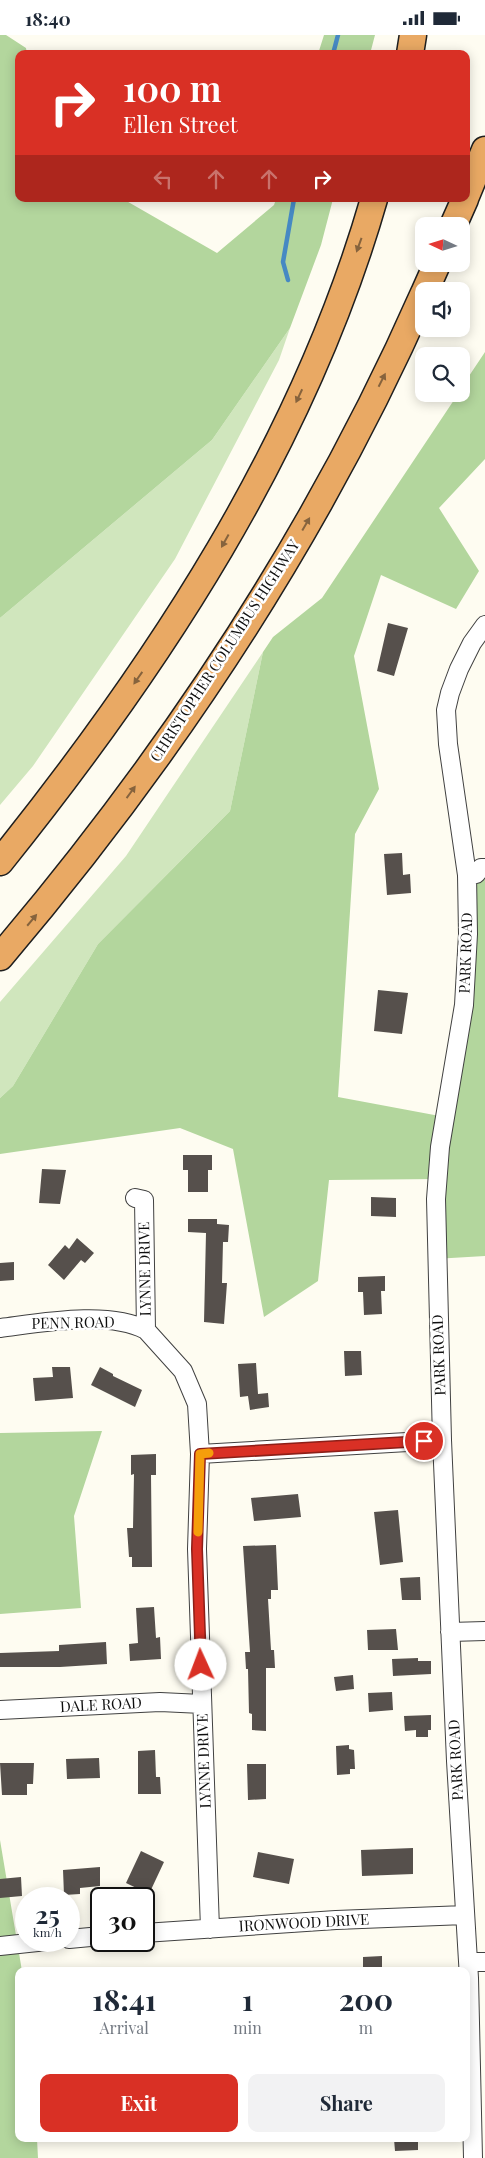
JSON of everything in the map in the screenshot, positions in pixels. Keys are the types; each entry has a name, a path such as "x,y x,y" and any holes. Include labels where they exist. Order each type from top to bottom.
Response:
{"highway":[{"path":"411,50 413,35"},
{"path":"470,187 485,150"},
{"path":"0,862 97,736 158,648 225,541 284,429 310,373 340,298 373,202"},
{"path":"457,217 464,202"},
{"name":"CHRISTOPHER COLUMBUS HIGHWAY","path":"0,957 104,829 163,748 269,589 343,457 415,310"}],"street":[{"name":"PARK ROAD","path":"473,2158 476,1962 465,1915 450,1632 442,1440 436,1199 440,1147 464,1005 468,934 478,874 448,744 446,710 459,669 472,643 485,625"},
{"name":"LYNNE DRIVE","path":"136,1198 144,1200 146,1330 178,1363 191,1385 197,1404 200,1454 197,1549 210,1929"},
{"name":"PENN ROAD","path":"0,1328 80,1320 135,1324 146,1330"},
{"path":"200,1454 442,1440"},
{"path":"450,1632 485,1631"},
{"name":"DALE ROAD","path":"0,1710 160,1702 202,1704"},
{"name":"IRONWOOD DRIVE","path":"155,1932 336,1920 465,1915"},
{"path":"0,1946 15,1944"}],"green space":[{"path":"0,35 6,35 26,50 15,50 15,202 128,202 217,253 274,205 275,202 332,202 321,245 290,328 212,440 0,618"},
{"path":"324,35 375,35 371,50 319,50"},
{"path":"290,328 279,360 175,559 33,766 0,805 0,618 212,440"},
{"path":"485,352 485,459 439,508 479,571 456,609 381,575 354,656 379,789 355,834 338,1097 445,1117 468,870 485,870 485,1256 434,1259 437,1179 329,1180 318,1281 264,1317 233,1149 180,1128 0,1154 0,1098 13,1086 98,944 230,811 263,652 273,637 322,598 453,402 470,402 470,374"},
{"path":"263,652 230,811 98,944 13,1086 0,1098 0,1002 126,856"},
{"path":"102,1431 74,1516 81,1608 0,1614 0,1433"},
{"path":"0,1840 15,1929 15,1952 19,1952 21,1967 15,1967 15,2142 37,2142 38,2158 0,2158"}],"building":[{"path":"388,623 408,628 394,676 377,671"},
{"path":"402,853 403,875 410,874 411,893 387,895 384,854"},
{"path":"378,990 408,993 402,1034 374,1031"},
{"path":"183,1155 212,1155 212,1170 208,1170 208,1192 188,1192 188,1170 183,1170"},
{"path":"42,1169 66,1170 60,1204 39,1203"},
{"path":"371,1197 396,1198 396,1217 371,1216"},
{"path":"188,1219 217,1219 217,1224 229,1225 228,1242 223,1242 222,1283 227,1283 224,1324 204,1322 206,1233 188,1232"},
{"path":"77,1238 94,1253 85,1263 81,1260 64,1280 48,1265 65,1245 69,1249"},
{"path":"14,1262 14,1280 0,1281 0,1263"},
{"path":"385,1276 385,1291 381,1291 382,1314 364,1315 363,1292 358,1292 358,1277"},
{"path":"344,1351 361,1351 362,1375 345,1376"},
{"path":"256,1363 258,1394 268,1393 269,1407 250,1410 248,1396 240,1397 238,1364"},
{"path":"52,1367 70,1367 73,1398 35,1401 33,1378 53,1377"},
{"path":"100,1367 113,1374 113,1376 142,1390 135,1407 91,1385"},
{"path":"156,1454 156,1475 151,1475 152,1567 132,1567 132,1557 129,1557 127,1528 133,1528 134,1474 131,1475 131,1455"},
{"path":"298,1494 301,1517 254,1521 251,1498"},
{"path":"398,1510 403,1562 380,1565 374,1512"},
{"path":"276,1545 278,1590 271,1590 271,1599 268,1599 271,1650 274,1650 275,1668 266,1668 266,1731 252,1730 245,1652 250,1652 243,1546"},
{"path":"420,1577 421,1600 402,1600 400,1578"},
{"path":"154,1607 156,1638 160,1637 161,1659 130,1661 129,1644 138,1643 136,1608"},
{"path":"396,1629 398,1650 368,1650 367,1630"},
{"path":"106,1642 107,1664 60,1667 0,1667 0,1653 59,1651 59,1645"},
{"path":"418,1658 418,1661 431,1661 431,1674 393,1676 392,1659"},
{"path":"353,1675 354,1689 336,1691 334,1677"},
{"path":"392,1692 393,1710 369,1712 368,1693"},
{"path":"431,1715 431,1730 428,1730 428,1737 416,1737 416,1730 405,1731 404,1716"},
{"path":"349,1745 349,1749 354,1750 355,1769 350,1769 350,1774 337,1775 336,1746"},
{"path":"155,1750 156,1777 160,1777 161,1794 138,1794 138,1751"},
{"path":"99,1758 100,1778 67,1779 66,1759"},
{"path":"0,1763 34,1763 33,1784 27,1784 27,1795 2,1795"},
{"path":"247,1764 266,1764 266,1799 248,1800"},
{"path":"413,1848 413,1874 362,1876 361,1850"},
{"path":"141,1851 164,1862 152,1887 134,1887 126,1883"},
{"path":"258,1852 294,1859 289,1884 253,1877"},
{"path":"100,1867 100,1886 64,1887 63,1870"},
{"path":"21,1877 22,1887 15,1887 15,1897 0,1898 0,1879"},
{"path":"382,1956 382,1967 363,1967 363,1957"},
{"path":"394,2142 418,2142 418,2150 395,2151"}],"waterway":[{"path":"334,50 338,35"},
{"path":"288,280 283,262 293,202"}],"slow traffic":[{"path":"198,1532 200,1454 209,1453"}],"route":[{"path":"201,1665 197,1549 200,1454 424,1441"}]}
